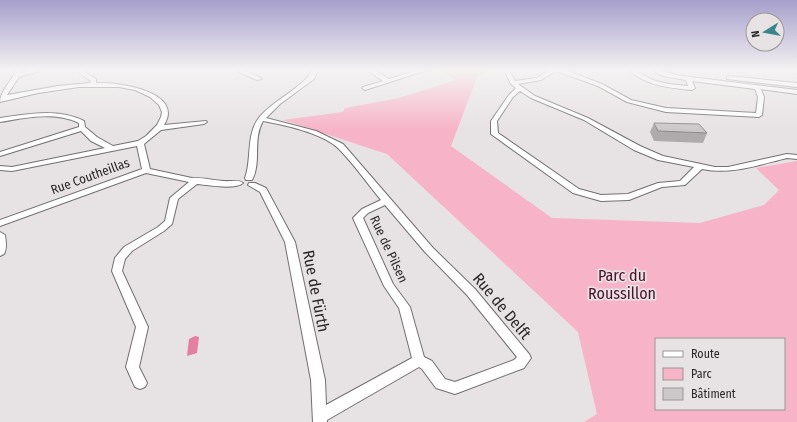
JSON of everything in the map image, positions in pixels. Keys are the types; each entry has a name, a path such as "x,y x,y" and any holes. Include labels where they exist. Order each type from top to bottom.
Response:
{"street":[{"path":"1,100 7,90"},
{"path":"1,100 60,90"},
{"path":"0,168 12,169 113,149 140,143 151,137 160,128 165,112 160,101 147,93 136,90"},
{"path":"250,181 252,172 254,134 261,119 266,113 297,90"},
{"path":"518,90 511,96 494,121 495,134 576,191 601,198 629,197 661,185 682,183 699,167"},
{"path":"523,90 533,96 586,118 637,148 661,158 699,167 728,169 786,156 797,157"},
{"path":"609,90 629,101 666,110 759,115 760,97 758,90"},
{"path":"775,90 797,92"},
{"path":"0,120 48,115 73,117 82,122 82,128 94,139 113,149"},
{"name":"Rue de Pilsen","path":"261,119 276,122 332,140 340,146 386,201 365,211 358,218 389,286 404,308 419,361"},
{"path":"160,128 204,122"},
{"path":"0,154 82,128"},
{"path":"140,143 146,170"},
{"name":"Rue Coutheillas","path":"0,223 146,170 170,177 225,184 239,183 242,179 250,181"},
{"path":"140,383 132,367 142,327 117,271 120,258 128,249 161,229 169,222 174,198 197,180"},
{"name":"Rue de Fürth","path":"250,181 263,190 290,242 318,380 319,420"},
{"name":"Rue de Delft","path":"386,201 430,250 471,292 524,358 519,364 455,388 442,384 426,365 419,361"},
{"path":"0,234 0,252"},
{"path":"319,420 419,361"}],"green space":[{"name":"Parc du Roussillon","path":"425,90 472,90 451,146 552,218 700,223 764,205 779,190 756,168 797,161 797,422 584,422 597,414 578,332 387,154 283,120 343,112 345,108 399,98"}],"shaded area":[{"path":"195,336 199,337 197,353 187,356 189,339"}],"building":[{"path":"654,123 699,124 707,133 658,131"}]}
